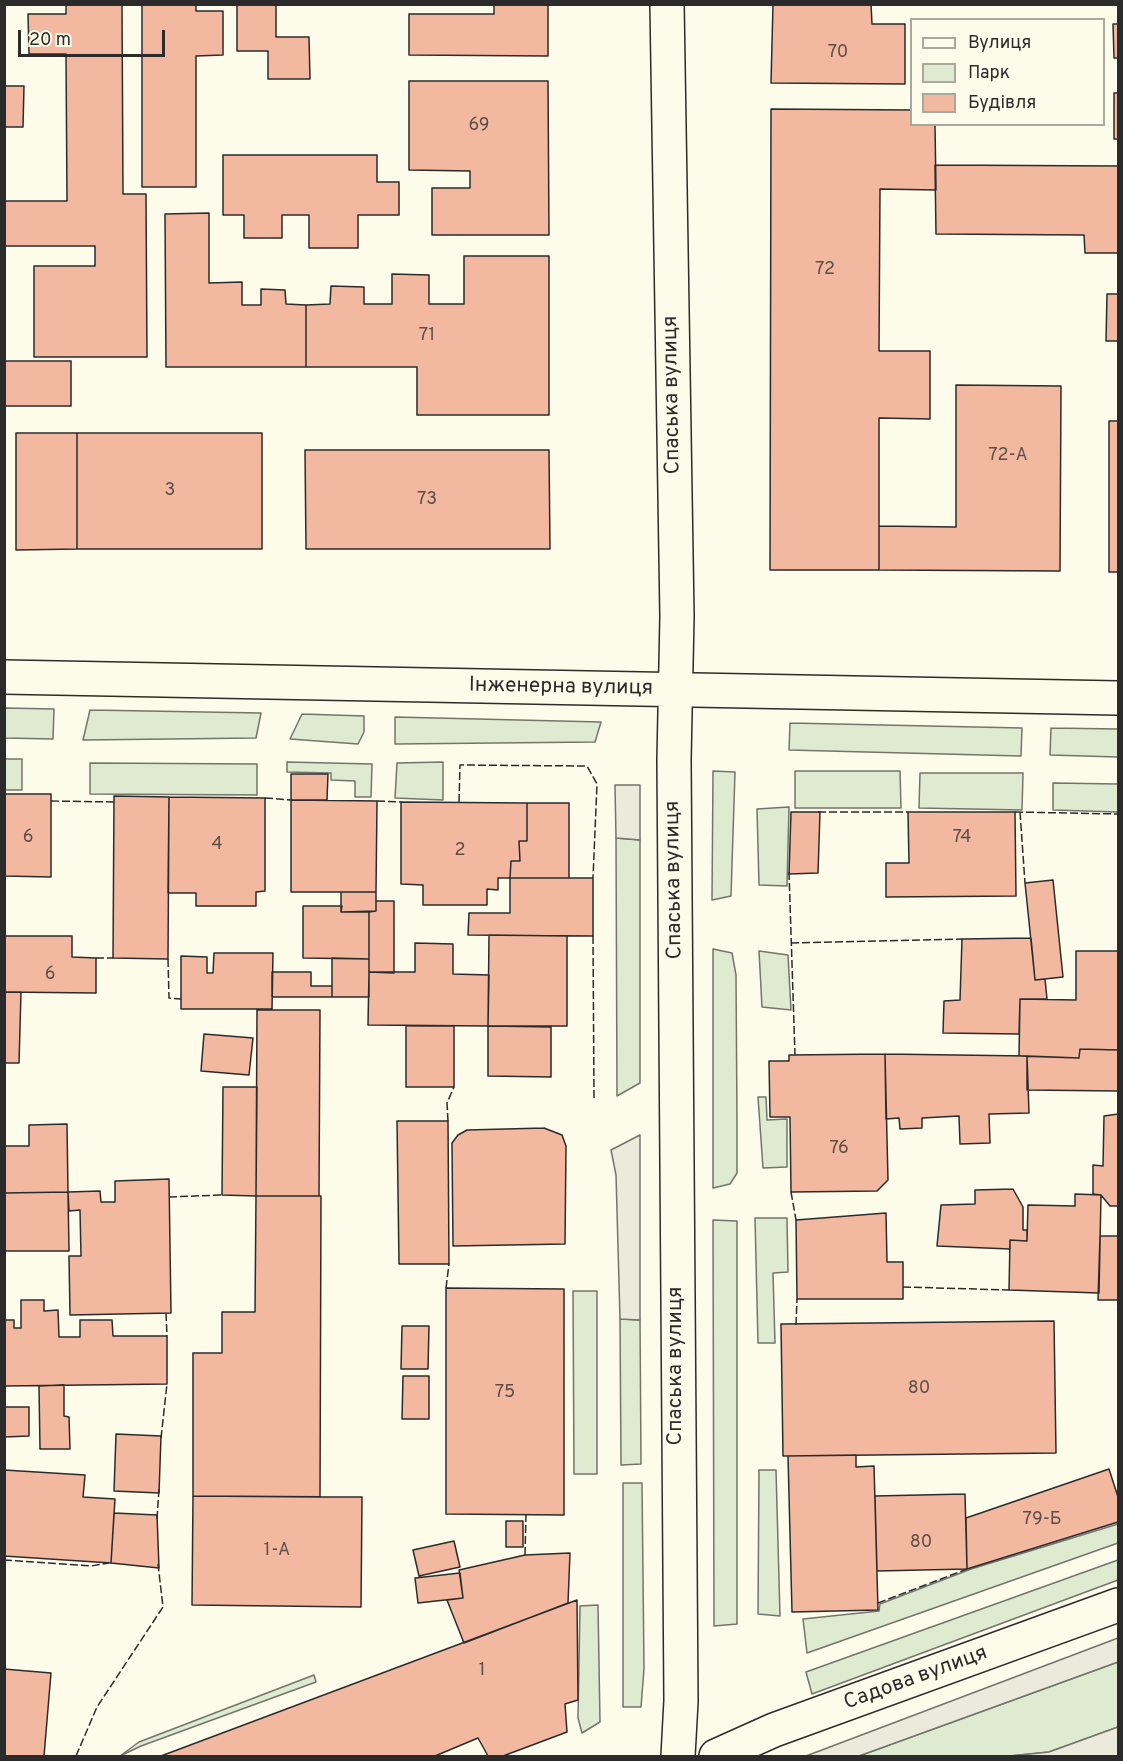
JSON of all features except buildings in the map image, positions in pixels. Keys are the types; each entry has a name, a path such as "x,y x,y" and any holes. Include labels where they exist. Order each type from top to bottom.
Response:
{"street":[{"name":"Спаська вулиця","path":"667,4 677,616 675,689 677,1448 681,1701 678,1756"},
{"name":"Інженерна вулиця","path":"4,677 1119,698"},
{"name":"Садова вулиця","path":"716,1756 774,1730 1119,1605"}],"green space":[{"path":"5,708 54,709 53,739 5,738"},
{"path":"90,710 261,713 256,738 83,740"},
{"path":"302,714 364,716 364,732 358,744 290,739"},
{"path":"395,717 601,722 595,742 395,744"},
{"path":"790,723 1022,728 1021,756 789,750"},
{"path":"1051,728 1118,729 1118,757 1050,755"},
{"path":"5,759 22,759 22,790 5,790"},
{"path":"287,762 372,764 371,797 355,797 355,781 331,780 331,773 287,772"},
{"path":"443,762 443,800 395,798 397,763"},
{"path":"90,763 257,764 257,795 90,794"},
{"path":"713,771 735,772 731,896 712,900"},
{"path":"795,771 900,771 901,808 795,808"},
{"path":"920,773 1023,773 1022,810 919,808"},
{"path":"1053,783 1118,784 1118,812 1053,810"},
{"path":"789,807 787,886 759,885 757,809"},
{"path":"616,838 640,840 640,1083 617,1096"},
{"path":"713,949 732,953 736,975 737,1173 730,1184 713,1188"},
{"path":"759,951 788,955 791,1010 762,1007"},
{"path":"758,1097 766,1097 767,1120 787,1119 787,1167 763,1168"},
{"path":"755,1218 787,1218 788,1272 773,1273 775,1343 758,1343"},
{"path":"713,1220 737,1221 737,1624 714,1626"},
{"path":"573,1291 597,1291 597,1474 574,1474"},
{"path":"620,1319 640,1320 641,1464 621,1465"},
{"path":"759,1470 776,1470 780,1616 758,1614"},
{"path":"623,1483 642,1483 644,1669 641,1707 623,1707"},
{"path":"1118,1524 1118,1543 807,1653 803,1619 879,1611 880,1604 971,1569"},
{"path":"1118,1560 1118,1580 812,1694 806,1672"},
{"path":"598,1605 600,1722 582,1733 578,1718 580,1606"},
{"path":"1118,1662 1118,1727 1049,1752 1010,1756 859,1756"},
{"path":"314,1675 316,1682 141,1746 120,1756 139,1742"}],"shaded area":[{"path":"615,785 640,785 640,840 616,838"},
{"path":"640,1135 640,1320 620,1319 616,1175 611,1150"},
{"path":"1118,1638 1118,1662 859,1756 806,1756"},
{"path":"1118,1727 1118,1756 1010,1756 1049,1752"}],"fence":[{"path":"459,802 460,765 587,766 597,784 593,878"},
{"path":"265,798 291,800"},
{"path":"51,801 115,802"},
{"path":"377,801 401,802"},
{"path":"818,812 908,812"},
{"path":"1015,812 1118,814"},
{"path":"1020,812 1025,883"},
{"path":"789,872 795,1055"},
{"path":"593,936 594,1098"},
{"path":"791,943 962,939"},
{"path":"96,958 113,958"},
{"path":"168,959 169,998 181,999"},
{"path":"448,1121 447,1103 454,1087"},
{"path":"791,1192 796,1220"},
{"path":"169,1197 222,1195"},
{"path":"446,1288 449,1264"},
{"path":"903,1287 1009,1290"},
{"path":"796,1325 797,1299"},
{"path":"166,1313 167,1336"},
{"path":"161,1438 167,1384"},
{"path":"157,1519 159,1489"},
{"path":"525,1555 526,1514"},
{"path":"4,1560 91,1566 109,1563"},
{"path":"76,1756 97,1707 163,1607 158,1564"},
{"path":"878,1603 967,1569"}]}
